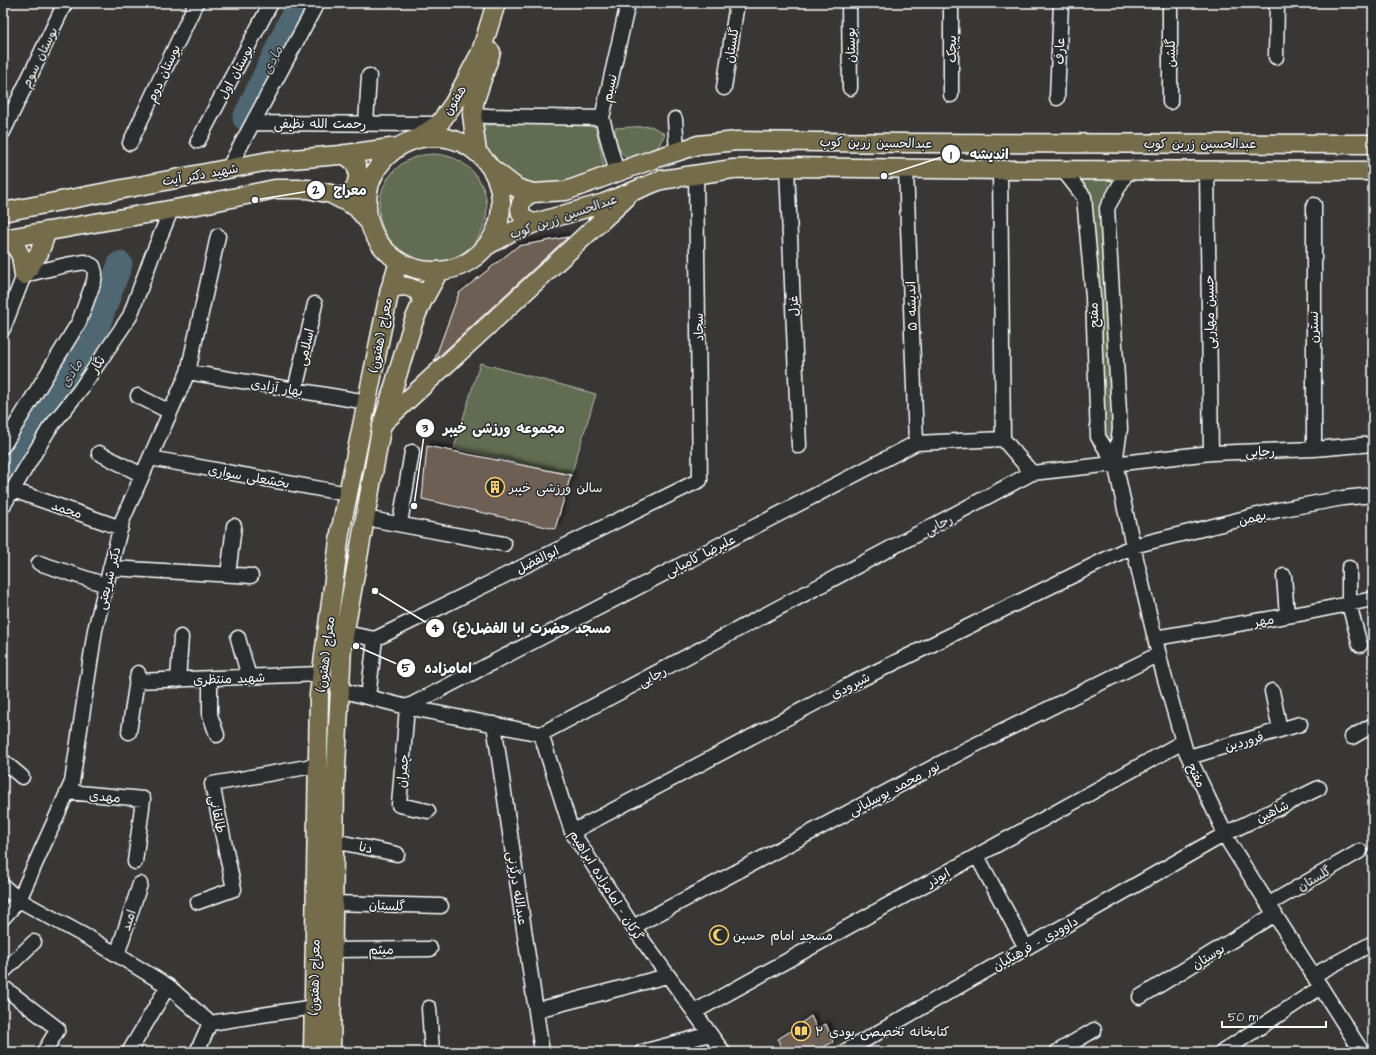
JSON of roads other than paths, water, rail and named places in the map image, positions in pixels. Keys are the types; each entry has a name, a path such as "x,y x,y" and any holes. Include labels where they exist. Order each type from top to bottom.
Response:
{"main road":[{"name":"هفتون","path":"417,138 438,124 454,103 481,52 496,3"},
{"path":"477,152 472,115 475,100 507,3"},
{"path":"438,136 459,141 477,152 491,168 499,187 501,208 496,229 485,247 472,259 456,267 439,271 425,271 411,268 399,262 385,251 375,237 368,220 366,200 371,179 382,161 398,147 417,138 438,136"},
{"name":"عبدالحسین زرین کوب","path":"491,168 517,188 533,193 566,191 654,159 698,145 751,141 910,143 1373,144"},
{"name":"شهید دکتر آیت","path":"3,212 269,162 398,147"},
{"path":"337,197 352,192 358,179 358,170 354,162 344,154"},
{"name":"عبدالحسین زرین کوب","path":"485,247 511,232 535,223 604,203 661,180 733,169 787,167 1207,171"},
{"path":"1207,171 1373,171"},
{"path":"24,275 21,256 7,238 171,210 275,189 308,189 331,194 356,207 368,220"},
{"path":"383,422 636,189"},
{"path":"533,193 524,198 520,206 520,211 526,220 535,223"},
{"path":"24,275 39,252 47,231"},
{"name":"معراج (هفتون)","path":"331,1052 324,950 318,766 320,694 340,533 390,289 399,262"},
{"name":"معراج (هفتون)","path":"313,1052 314,1006 333,903 335,787 342,646 383,422 413,323 422,302 439,271"},
{"path":"390,289 399,286 409,286 419,292 422,302"}],"street":[{"name":"بوستان سوم","path":"3,132 65,3"},
{"name":"بوستان دوم","path":"130,143 196,3"},
{"name":"بوستان اول","path":"198,141 271,3"},
{"path":"228,169 317,3"},
{"name":"نسیم","path":"617,173 602,118 628,3"},
{"name":"گلستان","path":"724,88 737,3"},
{"name":"بوستان","path":"849,3 850,88"},
{"name":"پیچک","path":"951,3 951,95"},
{"name":"عارف","path":"1057,98 1061,3"},
{"name":"گلشن","path":"1170,3 1170,102"},
{"path":"1276,57 1277,3"},
{"path":"366,123 369,76"},
{"path":"472,115 602,118"},
{"path":"675,119 677,152"},
{"name":"رحمت الله نظیفی","path":"253,123 438,124"},
{"name":"غزل","path":"787,167 800,446"},
{"name":"اندیشه ۵","path":"906,169 916,443"},
{"path":"1000,170 1003,439 1032,473"},
{"name":"مفتح","path":"1063,170 1084,197 1093,297 1098,437 1115,463"},
{"name":"مفتح","path":"1128,170 1107,208 1120,429 1115,463 1158,654 1188,757 1230,844 1362,1052"},
{"name":"حسین مهاربی","path":"1207,171 1211,453"},
{"name":"سجاد","path":"696,174 700,480"},
{"name":"نسترن","path":"1314,205 1314,449"},
{"name":"نگار","path":"3,506 49,429 80,390 130,316 171,210"},
{"name":"دکتر شریعتی","path":"3,918 19,900 72,782 95,630 120,528 188,372 218,236"},
{"path":"3,329 24,275 84,262 93,266 95,273 94,281 79,322 3,446"},
{"name":"اسلامی","path":"295,390 315,304"},
{"name":"بهار آزادی","path":"188,372 367,402"},
{"path":"138,396 170,412"},
{"name":"علیرضا کامیابی","path":"407,707 916,443 1003,439"},
{"name":"رجایی","path":"541,734 1032,473 1211,453 1314,449 1373,444"},
{"path":"401,517 412,452"},
{"path":"98,453 142,475"},
{"name":"بخشعلی سواری","path":"150,458 348,494"},
{"name":"ابوالفضل","path":"375,638 700,480"},
{"name":"محمد","path":"13,490 120,528"},
{"name":"بهمن","path":"1133,546 1278,510 1343,498 1373,495"},
{"path":"365,518 504,544"},
{"path":"228,575 234,526"},
{"name":"شیرودی","path":"572,832 851,684 1133,546"},
{"path":"39,564 106,585"},
{"path":"110,568 251,576"},
{"path":"1349,568 1349,604 1360,645"},
{"path":"1284,576 1287,616"},
{"name":"مهر","path":"1155,638 1287,616 1373,599"},
{"path":"345,633 375,638 368,697"},
{"path":"178,680 181,638"},
{"path":"238,638 249,677"},
{"name":"نور محمد یوسلیانی","path":"633,927 971,747 1158,654"},
{"name":"شهید منتظری","path":"129,732 137,677 178,680 322,674"},
{"path":"210,678 210,715 217,736"},
{"path":"340,690 407,707 541,734"},
{"path":"1272,692 1280,730"},
{"name":"چمران","path":"407,707 399,805 428,811"},
{"name":"عبدالله درگزنی","path":"494,724 542,1052"},
{"name":"فروردین","path":"1188,757 1300,724"},
{"path":"1352,737 1373,725"},
{"name":"گرکان - امامزاده ابراهیم","path":"541,734 572,832 633,927 723,1052"},
{"name":"ابوذر","path":"694,1012 1183,742"},
{"path":"3,761 22,777"},
{"name":"طالقانی","path":"198,902 234,889 212,784 318,766"},
{"name":"شاهین","path":"1225,834 1319,788"},
{"name":"مهدی","path":"68,792 143,799 135,862"},
{"name":"داوودی - فرهنگیان","path":"844,1052 1225,834"},
{"name":"دنا","path":"334,841 397,854"},
{"name":"گلستان","path":"1272,909 1360,851"},
{"path":"977,856 1026,948"},
{"name":"امید","path":"117,955 140,884"},
{"path":"3,886 19,900 96,942 168,986 210,1023"},
{"name":"گلستان","path":"333,903 441,906"},
{"name":"بوستان","path":"1140,997 1272,909"},
{"path":"3,972 34,942"},
{"path":"1314,975 1373,943"},
{"name":"میثم","path":"324,950 430,949"},
{"path":"537,1010 667,976"},
{"path":"129,1052 168,986"},
{"path":"1222,1052 1321,987"},
{"path":"3,988 58,1029 44,1052"},
{"path":"210,1023 314,1006"},
{"path":"429,1008 432,1052"},
{"path":"197,1052 210,1023"},
{"path":"1058,1052 1094,1030"},
{"path":"642,1052 710,1034"}],"waterway":[{"name":"مادی","path":"245,118 299,3"},
{"name":"مادی","path":"3,473 48,409 93,338 120,264"}],"place":[{"name":"اندیشه","path":"884,176"},
{"name":"معراج","path":"255,200"},
{"name":"سالن ورزشی خیبر","path":"495,487"},
{"name":"مجموعه ورزشی خیبر","path":"414,506"},
{"name":"مسجد حضرت ابا الفضل(ع)","path":"375,591"},
{"name":"امامزاده","path":"356,646"},
{"name":"مسجد امام حسین","path":"719,935"},
{"name":"کتابخانه تخصصی یودی ۲","path":"801,1031"}]}
